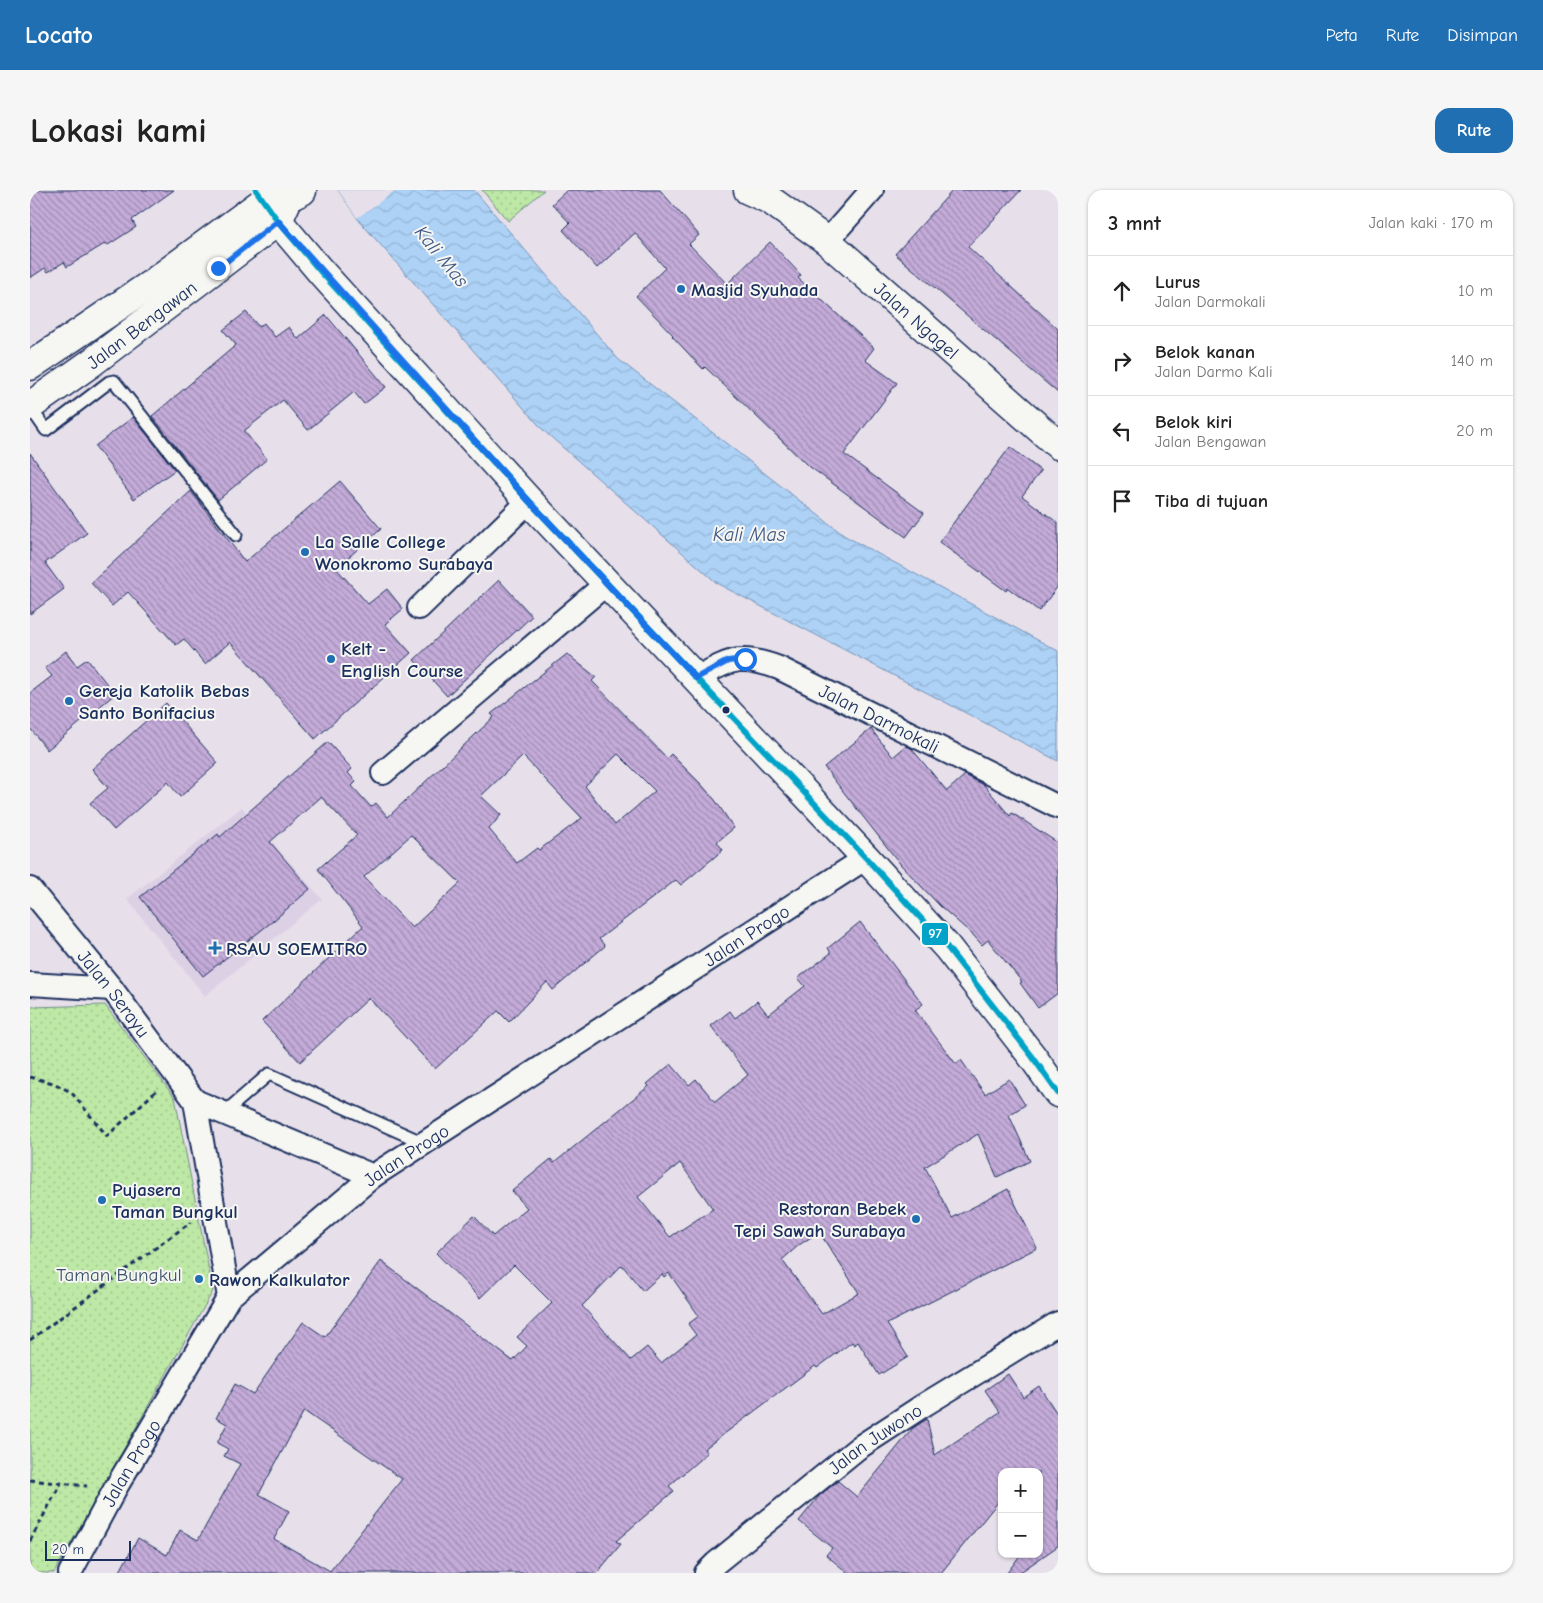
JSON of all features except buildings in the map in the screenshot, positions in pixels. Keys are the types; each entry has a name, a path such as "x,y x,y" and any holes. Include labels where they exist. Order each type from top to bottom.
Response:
{"main road":[{"name":"Jalan Ngagel","path":"761,193 827,241 1058,445"},
{"name":"Jalan Bengawan","path":"30,366 278,200"},
{"name":"Jalan Bengawan","path":"30,406 91,363 278,200"},
{"path":"278,200 529,501 866,858 947,947 1032,1056 1058,1093"}],"street":[{"path":"827,241 872,190"},
{"path":"419,608 529,501"},
{"path":"383,773 606,584"},
{"name":"Jalan Darmokali","path":"696,678 728,661 745,659 762,662 788,672 1058,807"},
{"name":"Jalan Progo","path":"70,1573 115,1489 229,1297 373,1176 866,858"},
{"name":"Jalan Serayu","path":"30,889 112,989 195,1101 229,1297"},
{"path":"30,984 112,989"},
{"path":"195,1101 373,1176"},
{"name":"Jalan Juwono","path":"717,1570 858,1448 924,1405 1058,1324"}],"lane":[{"path":"30,406 46,430 109,382 114,381 236,534"},
{"path":"224,1113 269,1074 424,1143"}],"path":[{"path":"30,1077 52,1083 71,1092 107,1136 175,1074"},
{"path":"30,1340 213,1206"},
{"path":"30,1480 115,1489"},
{"path":"30,1541 61,1483"}],"shaded area":[{"name":"RSAU SOEMITRO","path":"242,807 322,899 205,996 127,899"}],"green space":[{"path":"482,190 544,190 508,221"},
{"name":"Taman Bungkul","path":"105,1005 175,1098 213,1291 54,1573 30,1573 30,1007"}],"water":[{"name":"Kali Mas","path":"338,190 474,190 618,359 845,536 1058,651 1058,761 718,584 543,430 357,218"}],"pier":[{"path":"338,190 396,190 357,218"}],"transit line":[{"name":"97","path":"256,190 278,221 321,272 529,501 866,858 947,947 1032,1056 1058,1093"}],"place":[{"name":"Masjid Syuhada","path":"681,289"},
{"name":"La Salle College Wonokromo Surabaya","path":"305,552"},
{"name":"Kelt - English Course","path":"331,659"},
{"name":"Gereja Katolik Bebas Santo Bonifacius","path":"69,701"},
{"name":"RSAU SOEMITRO","path":"215,948"},
{"name":"Pujasera Taman Bungkul","path":"102,1200"},
{"name":"Restoran Bebek Tepi Sawah Surabaya","path":"916,1219"},
{"name":"Rawon Kalkulator","path":"199,1279"}],"route":[{"path":"218,268 278,221 321,272 529,501 696,678 728,661 745,659"}]}
